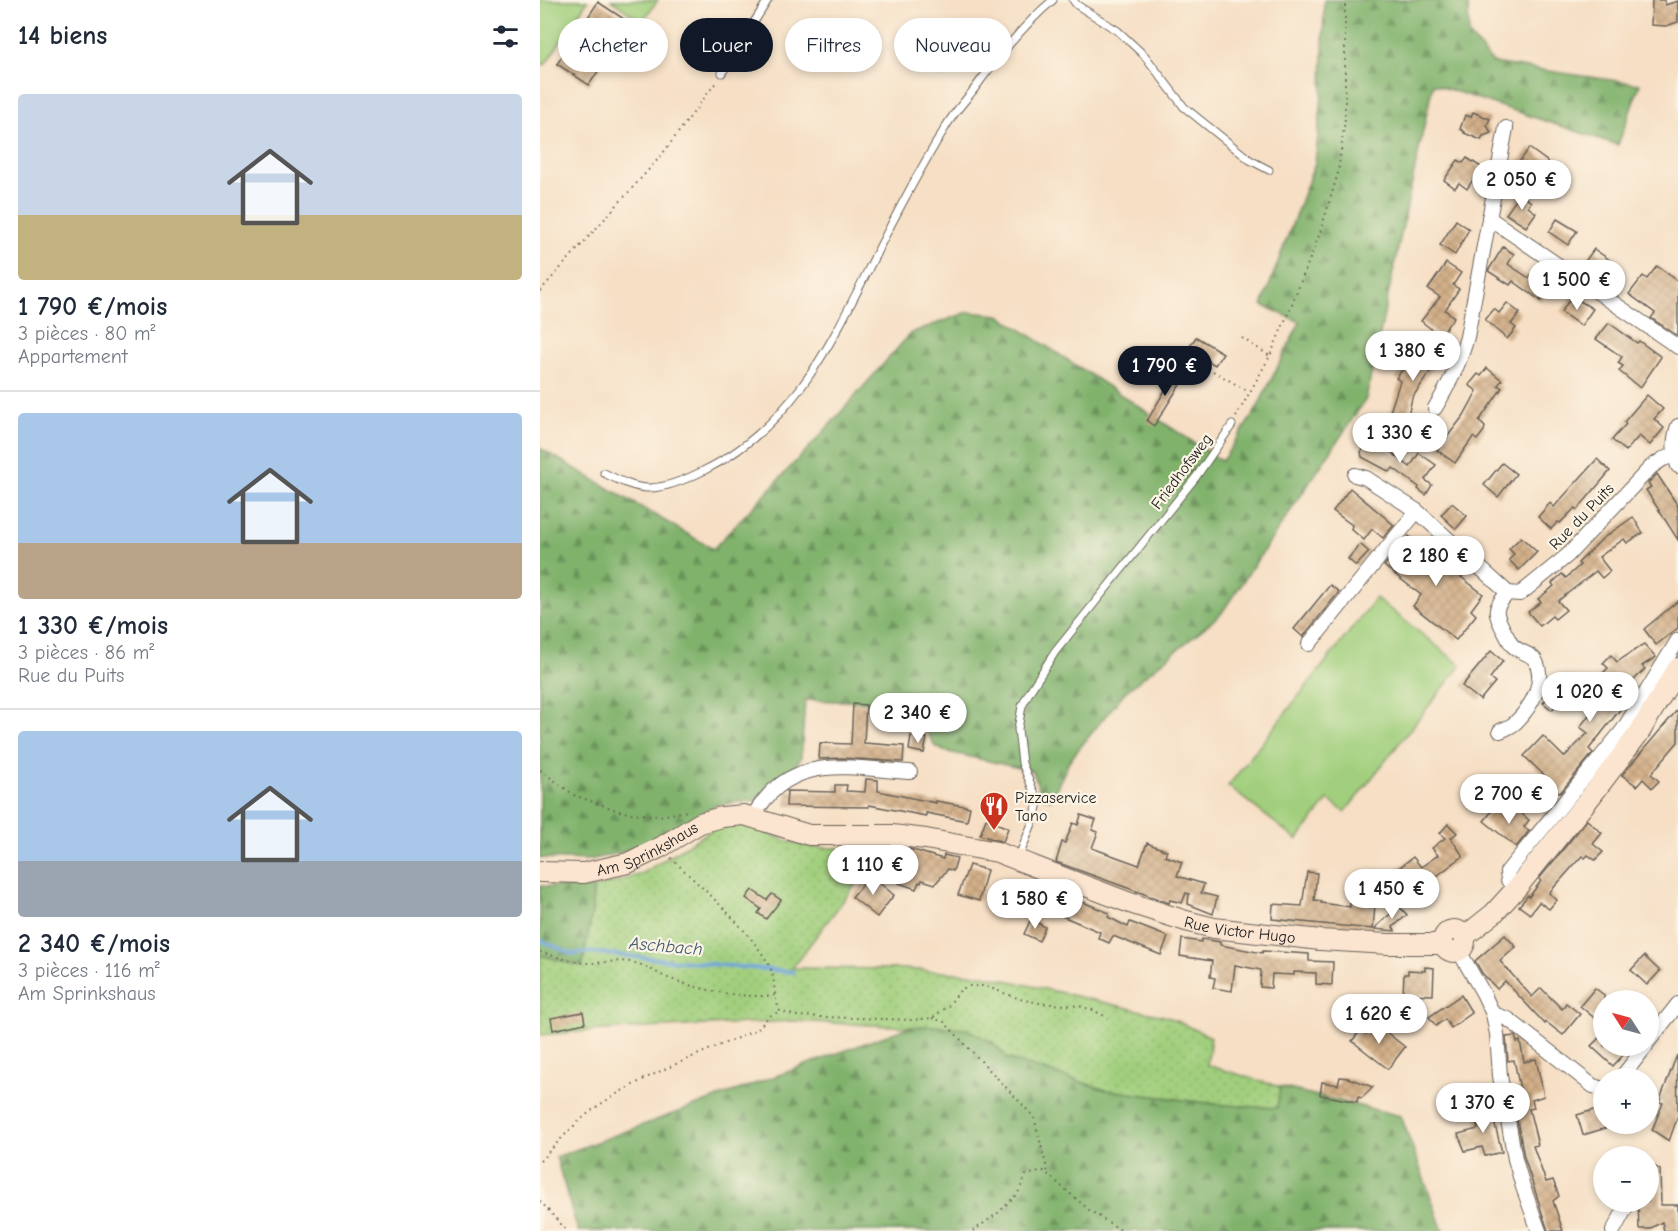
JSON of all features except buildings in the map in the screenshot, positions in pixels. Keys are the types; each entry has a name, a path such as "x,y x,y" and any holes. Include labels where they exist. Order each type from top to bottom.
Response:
{"street":[{"path":"1436,408 1461,360 1467,338 1506,128"},
{"path":"1490,218 1678,347"},
{"path":"1676,460 1674,438 1678,426"},
{"name":"Rue du Puits","path":"1508,593 1520,594 1569,555 1651,467 1663,459 1676,460"},
{"path":"1355,475 1366,478 1417,511 1508,593 1496,609 1497,617 1513,646 1534,658 1540,672 1540,683 1532,701 1515,723 1500,731"},
{"path":"1309,644 1417,511"},
{"path":"1515,890 1508,880 1507,873 1623,730 1678,640"},
{"path":"1539,1231 1515,1159 1500,1076 1493,1014 1484,993 1455,944 1494,913 1515,890 1639,733 1678,668"},
{"path":"753,817 768,794 795,774 809,770 852,769 910,772"},
{"name":"Am Sprinkshaus","path":"540,872 584,873 628,863 661,847 700,823 732,815 753,817 809,835 892,835 926,839 997,852 1049,871"},
{"name":"Rue Victor Hugo","path":"1049,871 1130,903 1214,928 1328,941 1455,944"},
{"path":"1659,1029 1678,1004"},
{"path":"1493,1014 1508,1019 1593,1086"},
{"path":"1629,1068 1638,1056"},
{"path":"1613,1231 1623,1212"}],"lane":[{"path":"722,74 768,0"},
{"path":"604,472 620,481 651,488 689,478 725,460 755,438 785,410 811,376 837,331 905,197 946,126 992,65 1041,10 1053,0"},
{"path":"1073,0 1077,5 1118,31 1145,56 1184,107 1250,160 1269,170"},
{"name":"Friedhofsweg","path":"1018,859 1035,816 1038,802 1022,763 1018,729 1022,706 1055,652 1196,477 1232,425"}],"path":[{"name":"Friedhofsweg","path":"1232,425 1270,356 1320,232 1338,173 1345,119 1345,0"},
{"path":"540,291 660,157 722,74"},
{"path":"1242,338 1270,356"},
{"path":"1182,353 1250,393"},
{"path":"540,770 574,795 622,813 660,816 689,811 700,823"},
{"path":"661,847 748,937 767,962 772,973 780,1011"},
{"path":"540,952 588,963 632,962 682,983 755,996 777,995"},
{"path":"932,1018 949,1005 961,989 970,986 985,986 1020,999 1039,1003 1079,1006 1108,1018"},
{"path":"540,1161 568,1131 603,1102 664,1069 758,1029 768,1017 780,1011 796,1016 912,1020 932,1018 944,1022 1034,1117 1048,1173"},
{"path":"973,1231 998,1213 1018,1193 1026,1175 1044,1171 1089,1210 1122,1231"},
{"path":"540,1201 567,1231"}],"green space":[{"path":"540,0 588,0 576,18 558,18 558,45 545,65 540,62"},
{"path":"611,0 658,0 645,18 636,18"},
{"path":"1324,0 1468,0 1469,35 1493,63 1640,84 1618,145 1433,84 1366,399 1221,614 1124,693 1070,760 1051,800 1041,796 1033,771 944,751 935,746 910,703 805,700 801,758 793,769 768,787 756,800 717,805 654,839 623,852 589,860 540,858 540,448 713,549 818,438 911,333 968,312 999,315 1222,461 1255,412 1300,322 1262,305 1315,163 1322,96"},
{"path":"1376,598 1461,665 1345,812 1328,800 1297,840 1228,786"},
{"path":"738,823 785,840 814,847 884,847 792,968 905,969 984,975 1168,1017 1211,1037 1207,1065 1280,1087 1277,1108 1223,1105 1106,1090 1008,1059 992,1042 933,1026 909,1027 793,1021 540,1035 540,955 582,966 592,912 593,888 643,873 713,829"},
{"path":"540,886 593,888 592,912 582,966 540,955"},
{"path":"933,1026 967,1029 992,1042 1008,1059 1106,1090 1223,1105 1277,1108 1280,1087 1401,1116 1443,1231 578,1231 556,1157 909,1027"}],"waterway":[{"name":"Aschbach","path":"540,940 572,954 586,952 793,972"}],"place":[{"name":"Pizzaservice Tano","path":"994,832"}]}
